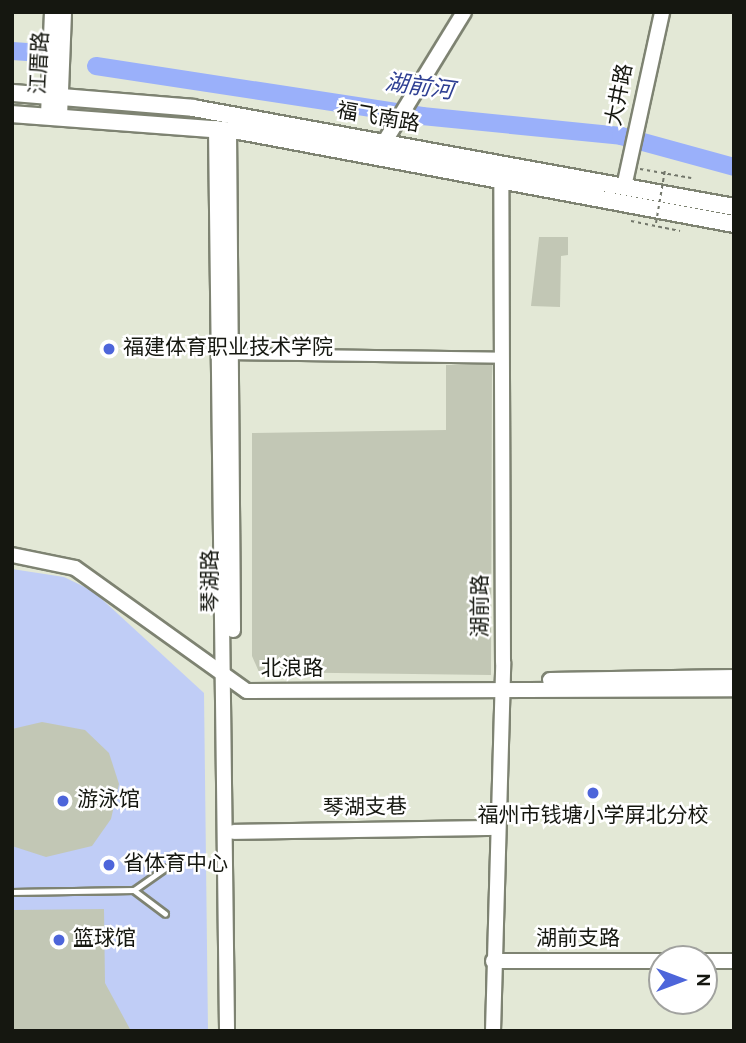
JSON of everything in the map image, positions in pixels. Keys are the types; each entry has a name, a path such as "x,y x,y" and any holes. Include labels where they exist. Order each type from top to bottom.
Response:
{"main road":[{"name":"江厝路","path":"52,12 55,96"},
{"name":"江厝路","path":"54,116 64,12"},
{"path":"385,141 464,12"},
{"name":"大井路","path":"624,187 662,12"},
{"name":"福飞南路","path":"12,93 193,108 385,141 734,207"},
{"name":"福飞南路","path":"12,114 223,129 734,224"},
{"path":"223,129 229,681 227,1031"},
{"name":"琴湖路","path":"223,129 230,354 229,681 236,1031"},
{"name":"湖前路","path":"493,1031 501,358 500,181"},
{"name":"北浪路","path":"12,555 75,568 229,681 247,691 734,689"},
{"name":"北浪路","path":"497,690 734,677"},
{"name":"琴湖支巷","path":"234,832 496,828"},
{"name":"湖前支路","path":"494,961 648,961"}],"street":[{"path":"230,354 501,358"}],"lane":[{"path":"12,892 134,890 166,868"},
{"path":"134,890 165,913"}],"path":[{"path":"640,169 666,170 691,178"},
{"path":"656,223 666,170"},
{"path":"631,222 656,223 680,231"}],"shaded area":[{"name":"省体育中心","path":"12,569 64,577 93,591 204,693 208,1031 12,1031"}],"building":[{"path":"539,237 568,237 568,255 561,256 560,307 531,306"},
{"path":"446,365 492,365 491,675 259,672 252,656 252,433 446,430"},
{"name":"游泳馆","path":"42,722 85,730 109,753 119,784 111,819 92,846 46,857 12,846 12,729"},
{"name":"篮球馆","path":"104,909 105,983 131,1031 12,1031 14,910"}],"waterway":[{"name":"湖前河","path":"12,51 27,52"},
{"name":"湖前河","path":"96,66 422,116 621,136 734,167"}],"place":[{"name":"福建体育职业技术学院","path":"109,349"},
{"name":"福州市钱塘小学屏北分校","path":"593,793"},
{"name":"游泳馆","path":"63,801"},
{"name":"省体育中心","path":"109,865"},
{"name":"篮球馆","path":"59,940"}]}
